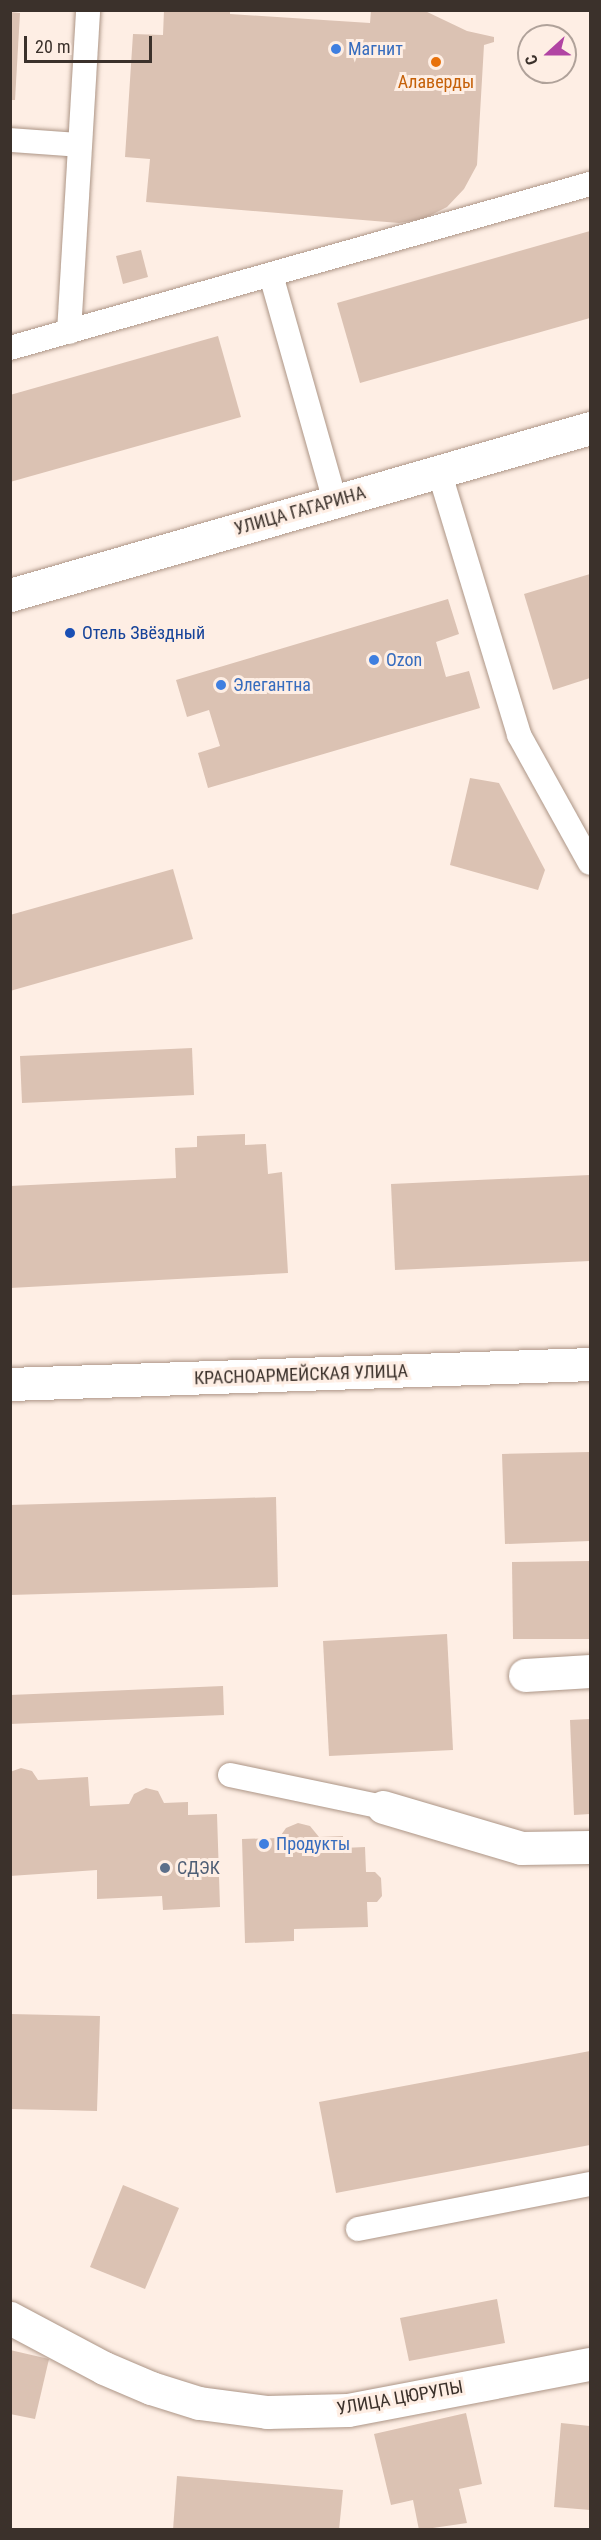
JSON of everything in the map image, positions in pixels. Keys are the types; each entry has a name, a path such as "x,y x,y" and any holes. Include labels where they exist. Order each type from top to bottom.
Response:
{"street":[{"name":"УЛИЦА ГАГАРИНА","path":"10,595 591,428"},
{"name":"КРАСНОАРМЕЙСКАЯ УЛИЦА","path":"10,1384 591,1364"},
{"path":"525,1675 591,1671"},
{"path":"383,1807 521,1848 591,1847"},
{"name":"УЛИЦА ЦЮРУПЫ","path":"10,2318 104,2368 151,2388 199,2403 267,2412 348,2410 591,2364"}],"lane":[{"path":"69,332 88,10"},
{"path":"10,140 80,145"},
{"path":"10,348 591,184"},
{"path":"271,275 335,501"},
{"path":"439,471 519,735 591,863"},
{"path":"230,1775 383,1807"},
{"path":"358,2229 591,2184"}],"building":[{"path":"164,10 230,10 230,14 370,23 371,10 423,10 467,31 494,37 494,42 484,45 477,165 464,189 447,207 423,219 399,223 146,202 150,159 125,157 133,34 163,35"},
{"path":"10,12 20,13 15,100 10,100"},
{"path":"590,231 590,318 360,383 337,303"},
{"path":"141,250 148,277 123,284 116,256"},
{"path":"218,336 241,417 10,482 10,395"},
{"path":"590,574 590,678 553,690 524,594"},
{"path":"448,599 459,634 436,642 446,677 469,671 480,708 208,788 198,753 220,746 209,710 187,717 176,680"},
{"path":"470,778 499,783 545,870 538,890 450,865"},
{"path":"173,869 193,939 10,991 10,915"},
{"path":"192,1048 194,1095 22,1103 20,1056"},
{"path":"245,1134 245,1145 266,1144 268,1174 282,1172 288,1273 10,1288 10,1186 176,1178 175,1148 197,1147 197,1136"},
{"path":"590,1175 590,1261 395,1270 391,1184"},
{"path":"590,1452 590,1541 505,1544 502,1454"},
{"path":"276,1497 278,1587 10,1595 10,1505"},
{"path":"590,1561 590,1639 513,1639 512,1562"},
{"path":"447,1634 453,1750 329,1756 323,1641"},
{"path":"223,1686 224,1715 10,1724 10,1695"},
{"path":"590,1719 590,1814 574,1815 570,1720"},
{"path":"21,1768 32,1771 38,1780 88,1777 90,1806 129,1804 134,1794 146,1788 158,1791 164,1803 188,1802 188,1815 217,1814 220,1907 163,1910 162,1896 97,1899 97,1870 10,1876 10,1772"},
{"path":"298,1823 310,1826 319,1837 343,1836 343,1848 365,1847 366,1872 375,1872 381,1878 382,1896 377,1902 367,1902 368,1927 294,1929 294,1941 245,1943 242,1839 279,1838 286,1828"},
{"path":"10,2014 100,2016 97,2111 10,2109"},
{"path":"590,2051 590,2145 336,2193 319,2102"},
{"path":"123,2185 179,2208 145,2289 90,2267"},
{"path":"497,2299 505,2343 409,2361 400,2318"},
{"path":"10,2350 49,2359 35,2419 10,2414"},
{"path":"466,2413 482,2484 459,2489 467,2523 419,2530 413,2500 391,2505 374,2434"},
{"path":"561,2423 590,2426 590,2510 554,2507"},
{"path":"177,2476 343,2490 339,2530 173,2530"}],"place":[{"name":"Магнит","path":"336,49"},
{"name":"Алаверды","path":"436,62"},
{"name":"Отель Звёздный","path":"70,633"},
{"name":"Ozon","path":"374,660"},
{"name":"Элегантна","path":"221,685"},
{"name":"Продукты","path":"264,1844"},
{"name":"СДЭК","path":"165,1868"}]}
